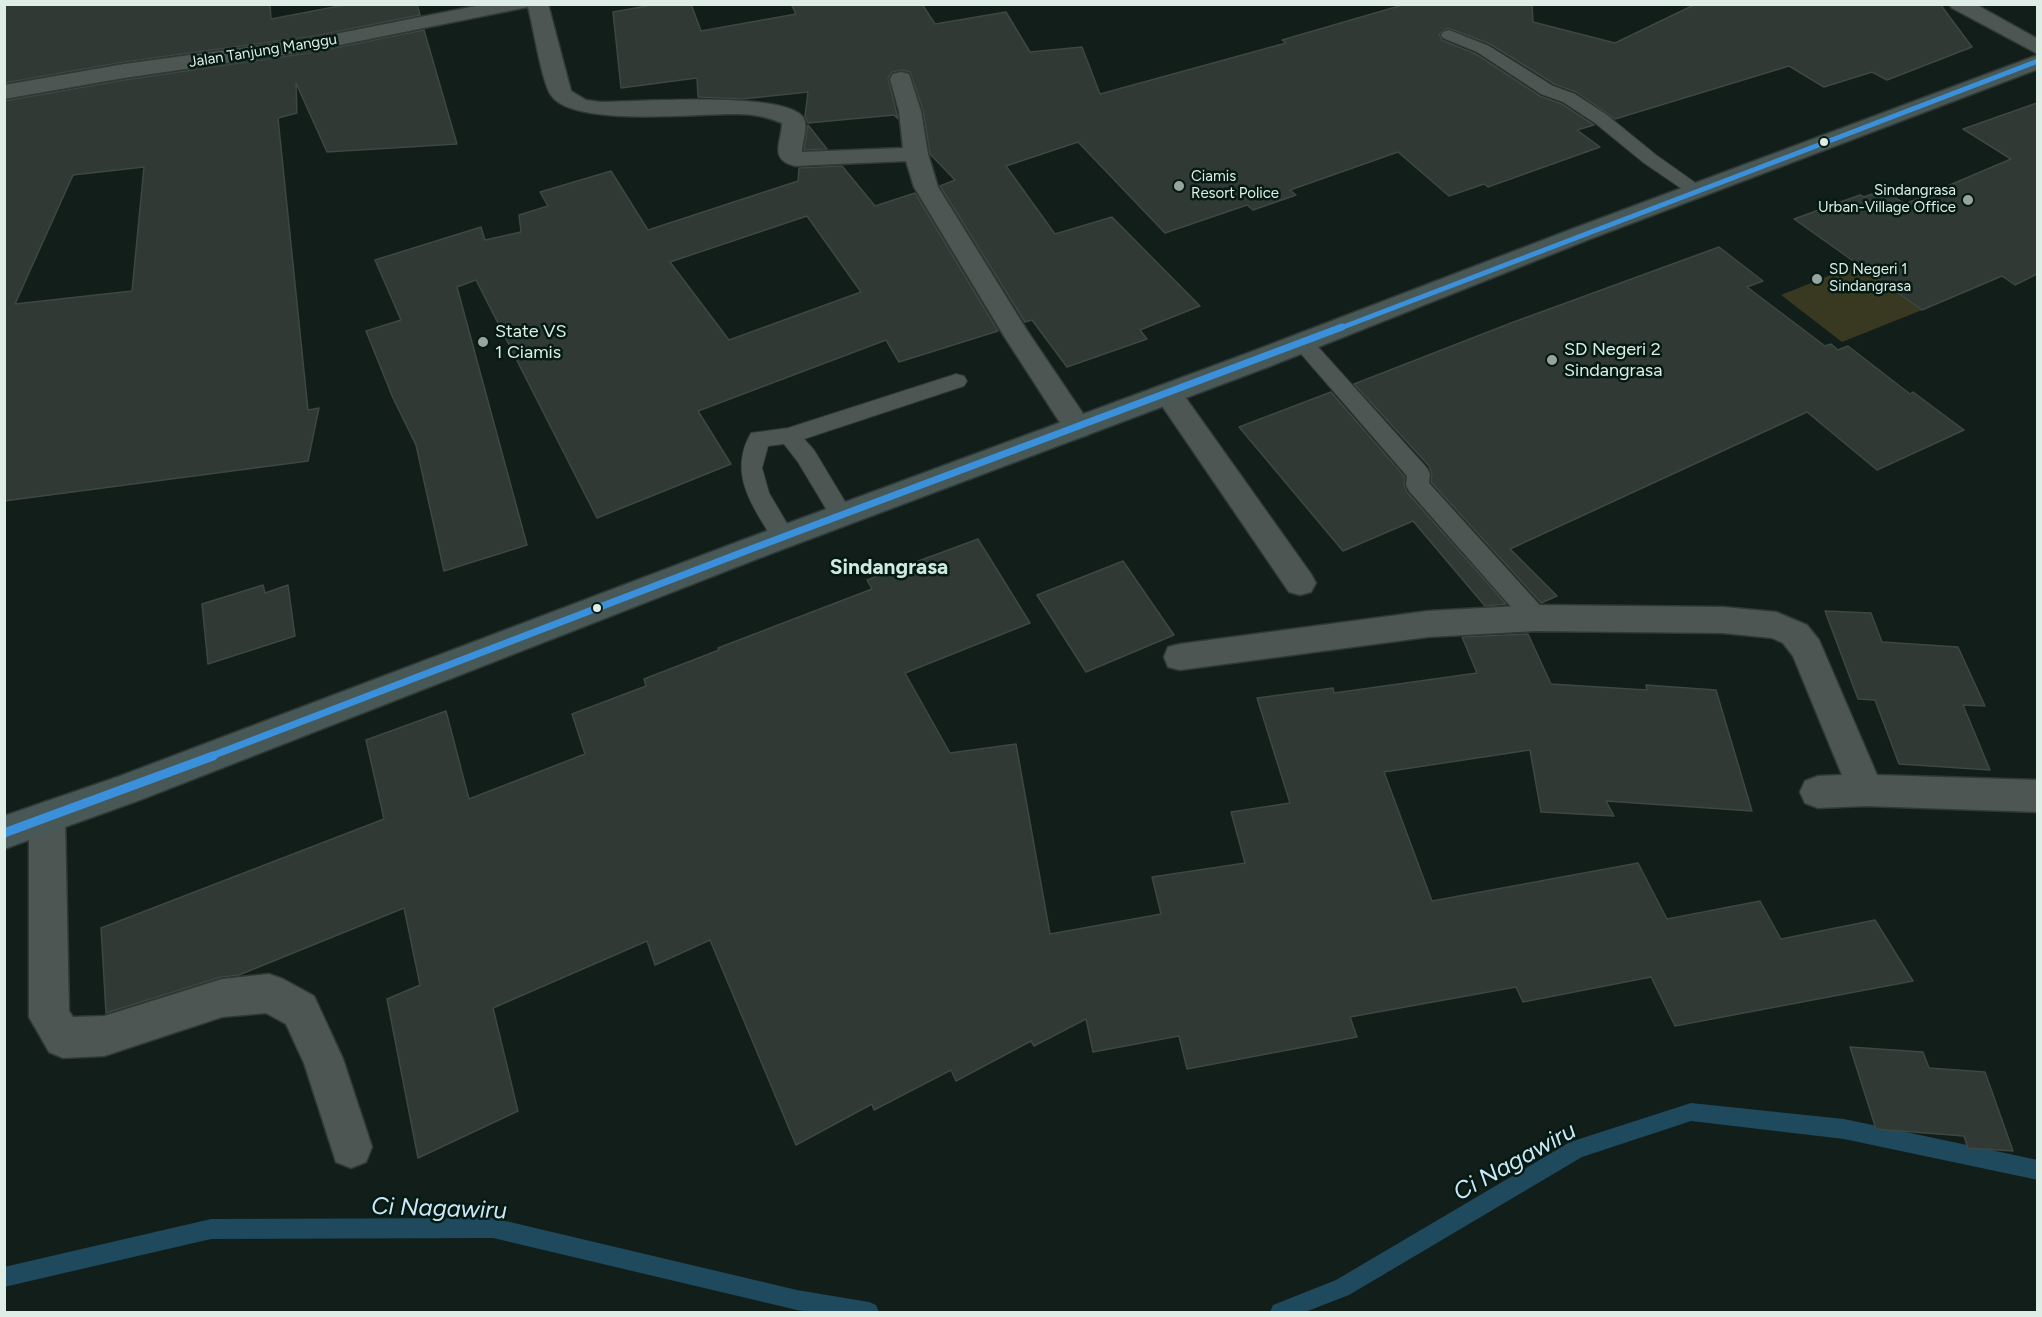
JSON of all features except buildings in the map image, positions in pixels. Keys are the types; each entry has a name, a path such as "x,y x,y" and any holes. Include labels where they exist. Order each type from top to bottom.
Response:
{"highway":[{"path":"4,833 149,781 783,537 1303,343 1570,238 2037,61"}],"street":[{"name":"Jalan Tanjung Manggu","path":"4,92 124,71 315,44 520,4"},
{"path":"538,4 560,93 567,101 600,109 740,107 772,111 793,119 795,124 789,151 791,157 795,159 916,154"},
{"path":"1959,4 2037,48"},
{"path":"901,79 916,154 926,187 1017,336 1078,428"},
{"path":"1168,394 1300,582"},
{"path":"1180,657 1428,624 1536,618 1723,620 1776,625 1795,634 1807,649 1866,790"},
{"path":"1818,792 1866,790 2037,796"},
{"path":"47,817 49,1017 63,1038 104,1036 222,998 269,993 300,1010 323,1059 351,1147"}],"lane":[{"path":"1449,35 1483,49 1547,90 1569,98 1600,119 1650,159 1698,191"},
{"path":"1303,343 1419,474 1417,485 1536,618"},
{"path":"783,537 758,493 751,468 759,439 789,436 956,381"},
{"path":"789,436 806,456 842,516"}],"shaded area":[{"path":"1858,264 1922,310 1842,342 1781,295"}],"waterway":[{"name":"Ci Nagawiru","path":"1280,1312 1342,1288 1577,1149 1691,1112 1844,1129 2038,1170"},
{"name":"Ci Nagawiru","path":"4,1277 211,1229 493,1228 797,1300 869,1312"}],"transit line":[{"path":"4,833 127,789 751,549 1258,360 1581,234 2038,61"}],"place":[{"name":"Ciamis Resort Police","path":"1179,186"},
{"name":"Sindangrasa Urban-Village Office","path":"1968,200"},
{"name":"SD Negeri 1 Sindangrasa","path":"1817,279"},
{"name":"State VS 1 Ciamis","path":"483,342"},
{"name":"SD Negeri 2 Sindangrasa","path":"1552,360"}],"district":[{"name":"Sindangrasa","path":"889,568"}]}
